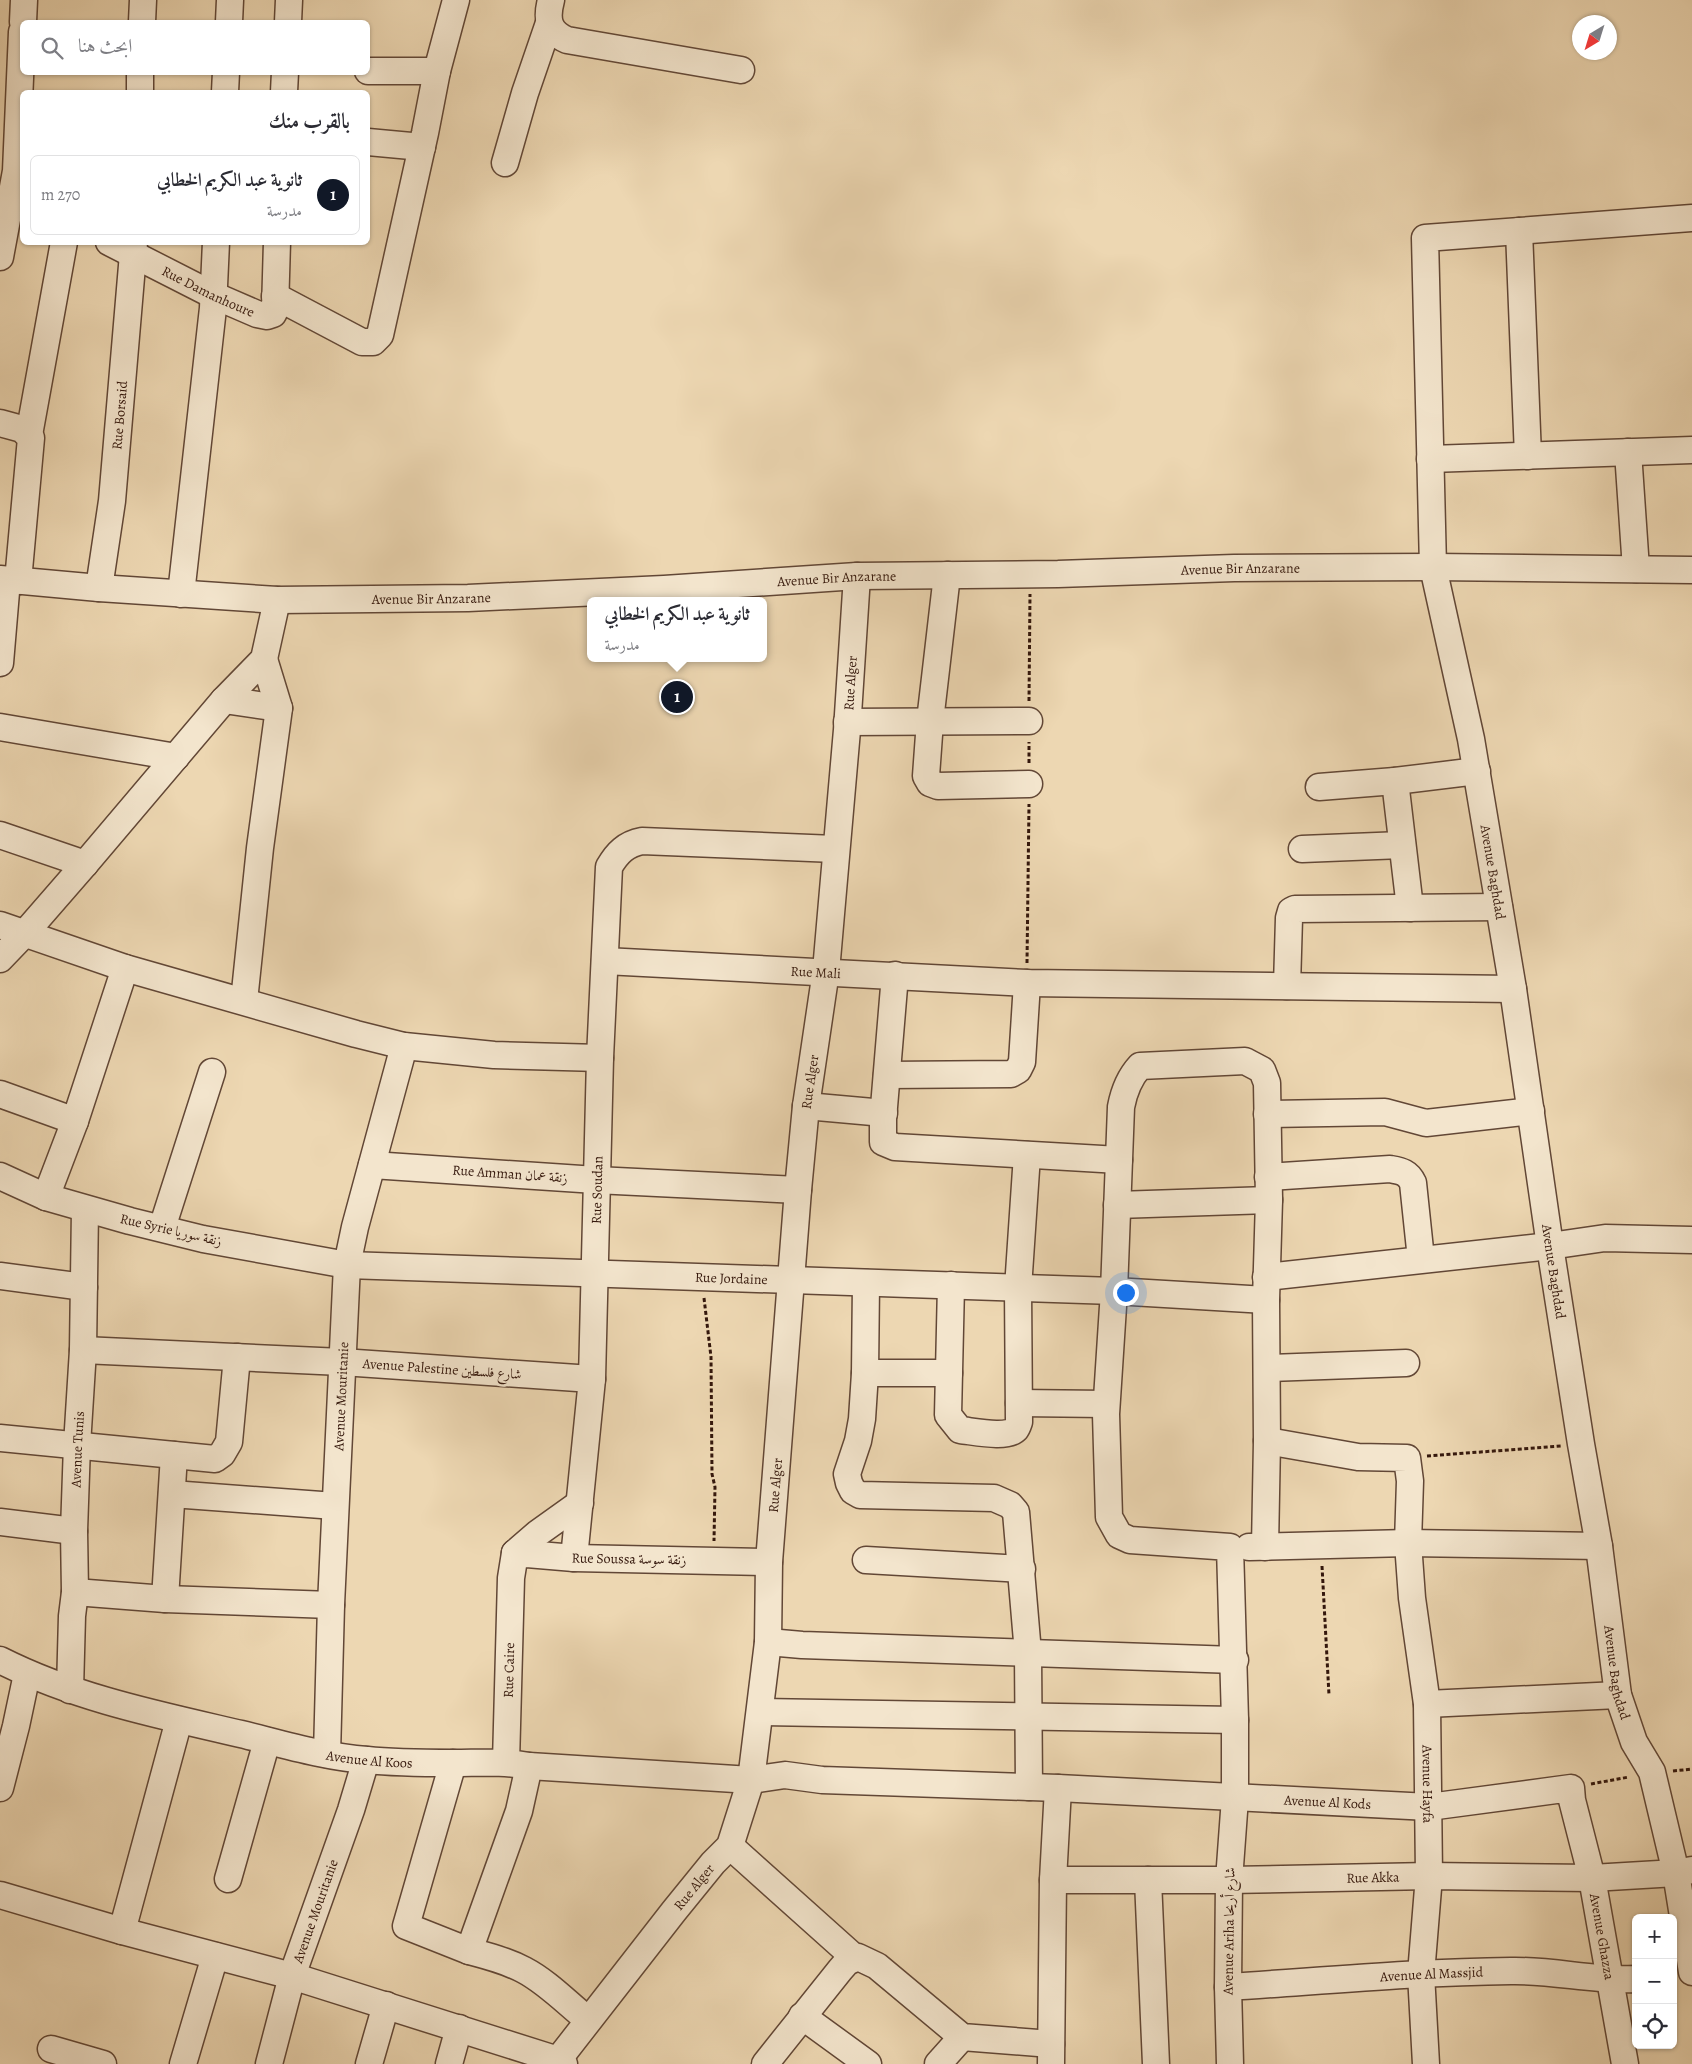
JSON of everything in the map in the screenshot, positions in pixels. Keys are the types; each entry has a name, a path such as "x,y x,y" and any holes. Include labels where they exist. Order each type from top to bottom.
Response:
{"street":[{"path":"23,20 24,0"},
{"path":"142,20 143,0"},
{"path":"229,20 230,0"},
{"path":"288,20 289,0"},
{"path":"275,296 362,342 368,343 376,340 380,335 437,71 456,0"},
{"path":"550,12 554,32 567,40 742,70"},
{"path":"505,163 524,93 550,12"},
{"path":"370,71 437,71"},
{"path":"21,75 21,90"},
{"path":"140,75 140,90"},
{"path":"225,90 226,75"},
{"path":"284,90 285,75"},
{"path":"0,257 20,117"},
{"path":"370,142 422,147"},
{"path":"1528,456 1519,231 1692,218"},
{"name":"Avenue Baghdad","path":"1519,231 1425,238 1433,567 1477,771 1500,907 1550,1246 1599,1546 1618,1695 1634,1742 1652,1772 1684,1872 1692,1972"},
{"path":"0,663 9,580 31,448 29,435 63,245"},
{"path":"181,594 214,295 216,245"},
{"name":"Rue Damanhoure","path":"134,248 214,295 263,316 274,312 277,245"},
{"name":"Rue Borsaid","path":"99,588 112,501 134,248"},
{"path":"0,423 17,426 29,435"},
{"path":"1430,459 1692,450"},
{"path":"1628,452 1636,569"},
{"name":"Avenue Bir Anzarane","path":"9,580 277,600 478,598 664,589 857,576 1058,574 1234,568 1433,567 1692,570"},
{"path":"947,575 930,721 926,776 930,783 938,786 1029,784"},
{"name":"Rue Alger","path":"552,2061 588,2020 713,1863 730,1846 751,1780 761,1712 768,1642 768,1562 798,1190 806,1106 826,971 835,849 848,722 857,576"},
{"path":"244,1001 260,848 279,708 264,659 277,600"},
{"path":"0,958 25,933 85,864 224,700 264,659"},
{"path":"224,700 279,708"},
{"path":"848,722 1029,721"},
{"path":"0,726 176,758"},
{"path":"1319,787 1395,781 1477,771"},
{"path":"1395,781 1410,908"},
{"path":"0,835 85,864"},
{"name":"Rue Soudan","path":"574,1558 592,1379 600,1058 610,867 620,851 632,842 642,840 835,849"},
{"path":"1302,849 1402,845"},
{"path":"1287,986 1289,918 1291,911 1295,909 1500,907"},
{"path":"0,925 124,968 404,1046 494,1055 600,1058"},
{"name":"Rue Mali","path":"605,961 826,971 1027,983 1513,989"},
{"path":"46,1197 75,1121 124,968"},
{"path":"895,975 882,1134 884,1142 888,1145 1119,1160"},
{"path":"887,1075 1011,1074 1018,1070 1022,1062 1027,983"},
{"name":"Avenue Mouritanie","path":"327,1754 335,1506 347,1265 355,1227 404,1046"},
{"path":"1265,1547 1267,1441 1266,1288 1269,1189 1267,1083 1262,1070 1245,1061 1140,1066 1132,1075 1122,1099 1114,1291 1106,1404 1109,1517 1119,1535 1130,1540 1230,1547 1265,1547 1408,1543 1599,1546"},
{"path":"162,1228 212,1072"},
{"path":"0,1094 75,1121"},
{"path":"806,1106 884,1113"},
{"path":"1267,1114 1385,1112 1426,1123 1531,1111"},
{"path":"951,1285 948,1415 960,1430 1001,1434 1011,1432 1016,1429 1019,1422 1018,1288 1027,1155"},
{"name":"Rue Amman زنقة عمان","path":"372,1166 798,1190"},
{"path":"1117,1205 1269,1189 1390,1169 1403,1171 1410,1176 1413,1183 1421,1259"},
{"name":"Rue Syrie زنقة سوريا","path":"0,1176 46,1197 85,1209 203,1239 347,1265"},
{"name":"Avenue Tunis","path":"70,1690 72,1616 75,1592 74,1531 77,1445 83,1350 85,1209"},
{"name":"Rue Jordaine","path":"347,1265 1114,1291 1266,1288 1421,1259 1550,1246 1605,1238 1692,1240"},
{"path":"0,1276 84,1287"},
{"path":"866,1282 865,1373 862,1419 858,1441 847,1474 849,1483 854,1491 860,1495 984,1497 1003,1500 1016,1512 1028,1653 1029,1787"},
{"name":"Avenue Palestine شارع فلسطين","path":"83,1350 342,1362 592,1379"},
{"path":"0,1438 215,1459 226,1449 229,1442 237,1357"},
{"path":"1266,1368 1406,1363"},
{"path":"865,1373 949,1373"},
{"path":"1019,1403 1106,1404"},
{"path":"1267,1441 1358,1456 1407,1458"},
{"path":"165,1599 174,1456"},
{"name":"Avenue Hayfa","path":"1407,1458 1410,1504 1408,1543 1412,1598 1427,1704 1430,1806 1429,1876 1421,1974 1426,2064"},
{"path":"172,1494 335,1506"},
{"path":"513,1566 538,1533 580,1503"},
{"path":"0,1522 74,1531"},
{"name":"Avenue Ariha شارع أريحا","path":"1230,1547 1235,1660 1235,1798 1229,1880 1228,1987 1230,2064"},
{"name":"Rue Soussa زنقة سوسة","path":"513,1566 574,1558 768,1562"},
{"path":"866,1560 1022,1568"},
{"name":"Rue Caire","path":"469,1951 519,1811 513,1566"},
{"path":"75,1592 165,1599 331,1605"},
{"path":"768,1642 802,1645 1235,1660"},
{"name":"Avenue Al Koos","path":"0,1660 27,1674 70,1690 179,1720 327,1754 366,1760 517,1764 751,1780 785,1775 822,1780 1029,1787"},
{"path":"0,1788 27,1674"},
{"path":"1427,1704 1618,1695"},
{"path":"761,1712 1235,1720"},
{"path":"122,1931 179,1720"},
{"path":"228,1879 267,1740"},
{"name":"Avenue Mouritanie","path":"269,2064 292,1976 351,1810 366,1760"},
{"path":"453,1763 406,1926 524,1970 588,2020"},
{"name":"Avenue Al Kods","path":"1029,1787 1430,1806 1572,1788 1575,1811"},
{"path":"765,2064 840,1970 847,1962 855,1958 863,1958 877,1966 962,2037 1051,2054 1053,1880 1058,1788"},
{"name":"Avenue Ghazza","path":"1575,1811 1592,1878 1623,1980 1625,2064"},
{"path":"730,1846 855,1958"},
{"name":"Rue Akka","path":"1053,1880 1229,1880 1429,1876 1592,1878 1684,1872"},
{"path":"1148,1880 1156,2064"},
{"path":"0,1895 122,1931 292,1976 459,2028 552,2061"},
{"path":"183,2064 215,1956"},
{"name":"Avenue Al Massjid","path":"1228,1987 1512,1970 1623,1980"},
{"path":"1677,1974 1692,1972"},
{"path":"369,2064 386,2006"},
{"path":"802,2016 868,2064"},
{"path":"449,2064 459,2028"},
{"path":"938,2064 962,2037"},
{"path":"51,2049 103,2064"}],"path":[{"path":"702,1277 711,1356 712,1474 715,1487 713,1561"},
{"path":"1407,1458 1581,1444"},
{"path":"1321,1545 1329,1695"}],"place":[{"name":"ثانوية عبد الكريم الخطابي","path":"677,697"}]}
